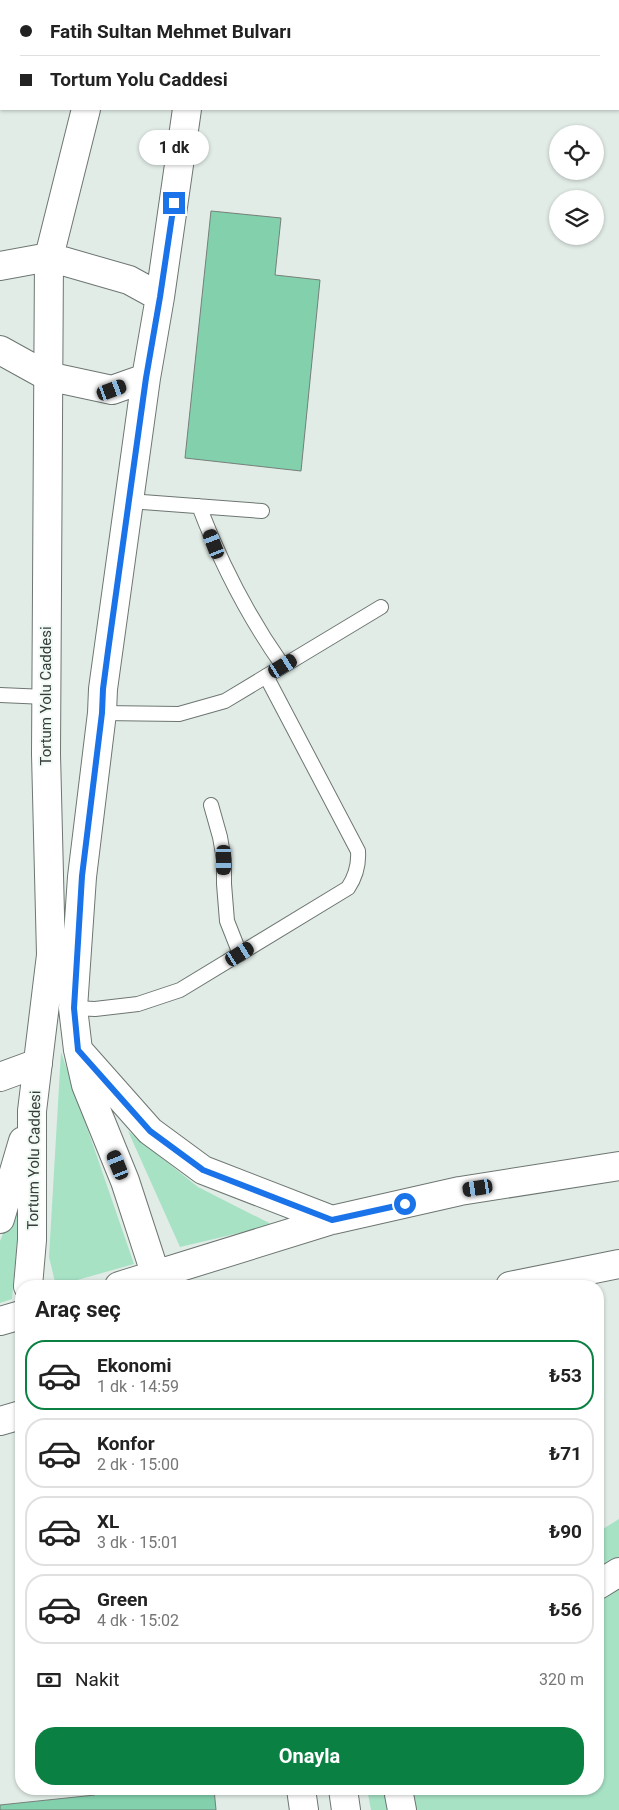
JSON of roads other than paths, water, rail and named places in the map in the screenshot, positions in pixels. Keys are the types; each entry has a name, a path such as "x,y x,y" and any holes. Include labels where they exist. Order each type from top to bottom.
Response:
{"main road":[{"name":"Tortum Yolu Caddesi","path":"29,1280 32,1240 32,1111 51,956 46,754 49,257 86,110"},
{"path":"158,1280 125,1181 86,1086 78,1050 74,1008 82,876 102,713 103,689 146,378 160,297 187,110"},
{"path":"0,266 49,257 129,280 160,297"},
{"path":"0,350 47,376 112,390 146,378"},
{"path":"78,1050 150,1131 203,1170 332,1220"},
{"path":"0,1077 38,1064"},
{"path":"0,1219 32,1111"},
{"path":"161,1280 332,1220 460,1191 619,1166"},
{"path":"540,1280 619,1264"},
{"path":"0,1321 15,1316"},
{"path":"0,1421 15,1417"},
{"path":"604,1581 619,1572"},
{"path":"302,1795 304,1810"},
{"path":"344,1795 346,1810"},
{"path":"399,1795 402,1810"}],"lane":[{"path":"129,501 262,510"},
{"path":"199,506 231,581 259,632 283,666"},
{"path":"102,713 179,714 225,701 382,607"},
{"path":"74,1008 117,1008 160,998 180,990 348,888 357,872 359,862 358,851 266,676"},
{"path":"0,695 46,697"},
{"path":"211,805 224,860 227,921 240,954"}]}
